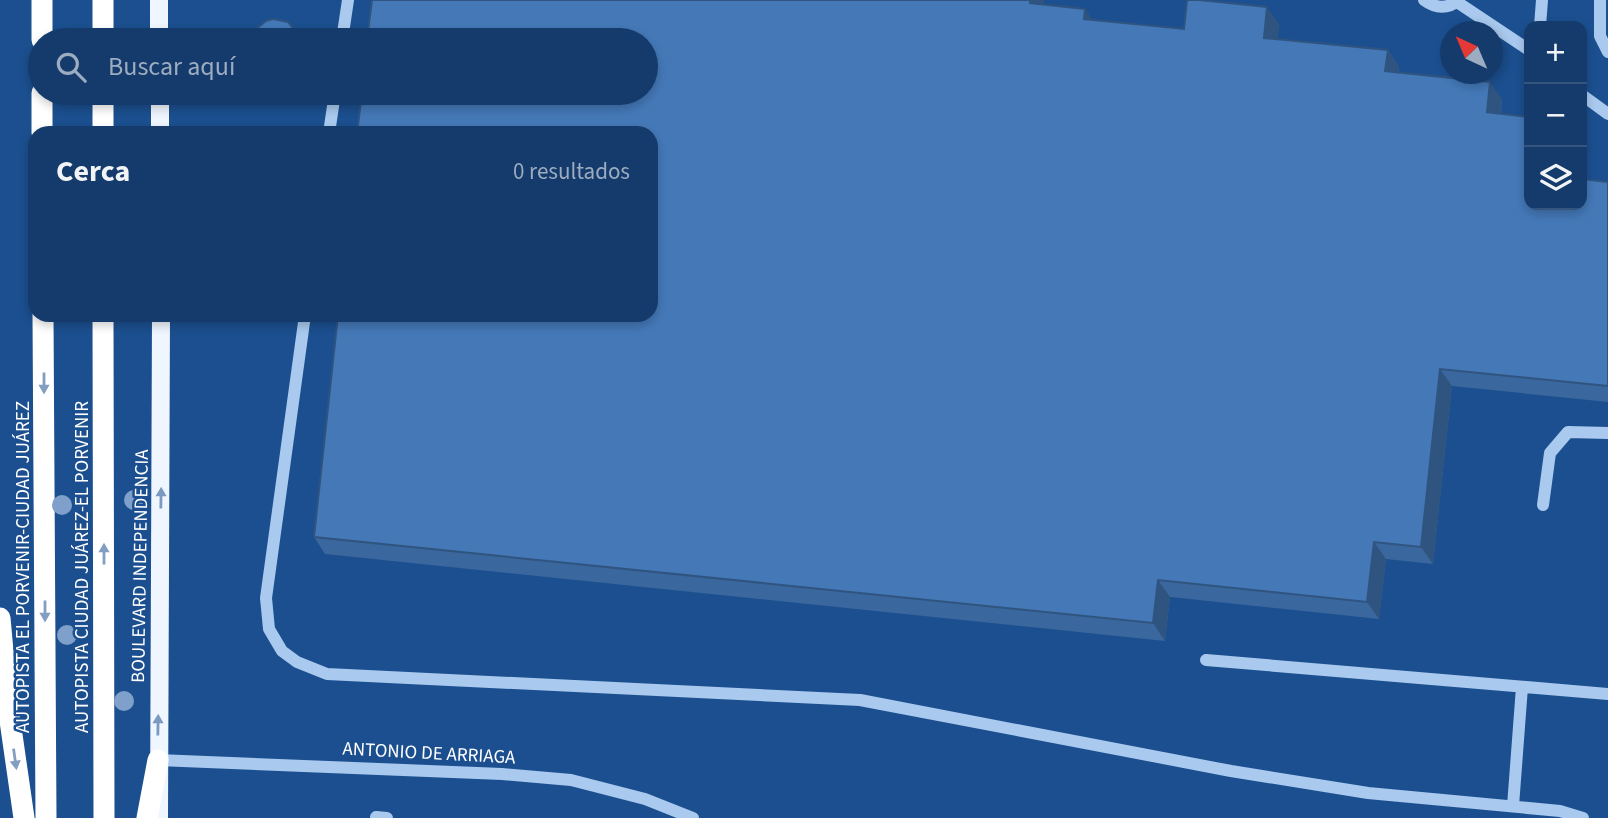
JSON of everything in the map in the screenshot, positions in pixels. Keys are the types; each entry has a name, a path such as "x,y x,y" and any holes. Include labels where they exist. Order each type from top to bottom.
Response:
{"highway":[{"path":"42,0 42,28"},
{"path":"103,0 103,28"},
{"path":"42,105 42,126"},
{"path":"103,105 103,126"},
{"name":"AUTOPISTA EL PORVENIR-CIUDAD JUÁREZ","path":"43,322 46,818"},
{"name":"AUTOPISTA CIUDAD JUÁREZ-EL PORVENIR","path":"103,322 104,818"},
{"path":"0,618 8,707 24,818"},
{"path":"147,818 158,760"}],"main road":[{"path":"159,0 159,28"},
{"path":"160,105 160,126"},
{"name":"BOULEVARD INDEPENDENCIA","path":"159,818 161,322"}],"street":[{"path":"344,28 348,0"},
{"path":"1424,0 1436,7 1447,7 1458,1 1524,47"},
{"path":"1540,21 1542,0"},
{"path":"1600,0 1601,36 1608,52"},
{"path":"1587,99 1608,114"},
{"path":"330,126 333,105"},
{"path":"303,322 266,598 269,629 282,650 297,662 327,674 860,700 1231,771 1355,791 1513,806 1583,818"},
{"path":"1543,505 1550,453 1569,432 1608,433"},
{"path":"1206,660 1608,694"},
{"path":"1513,806 1522,687"},
{"name":"ANTONIO DE ARRIAGA","path":"158,760 502,774 571,780 645,799 693,818"}],"building":[{"path":"372,0 1030,0 1030,3 1085,9 1084,19 1184,29 1187,0 1267,7 1264,38 1388,50 1385,71 1440,77 1440,84 1490,84 1487,112 1524,116 1524,210 1587,210 1587,180 1608,182 1608,386 1440,369 1421,547 1374,542 1367,602 1158,580 1153,623 314,537 337,322 658,322 658,126 358,126 360,105 658,105 658,28 368,28"},
{"path":"273,19 288,22 292,28 257,28"}]}
